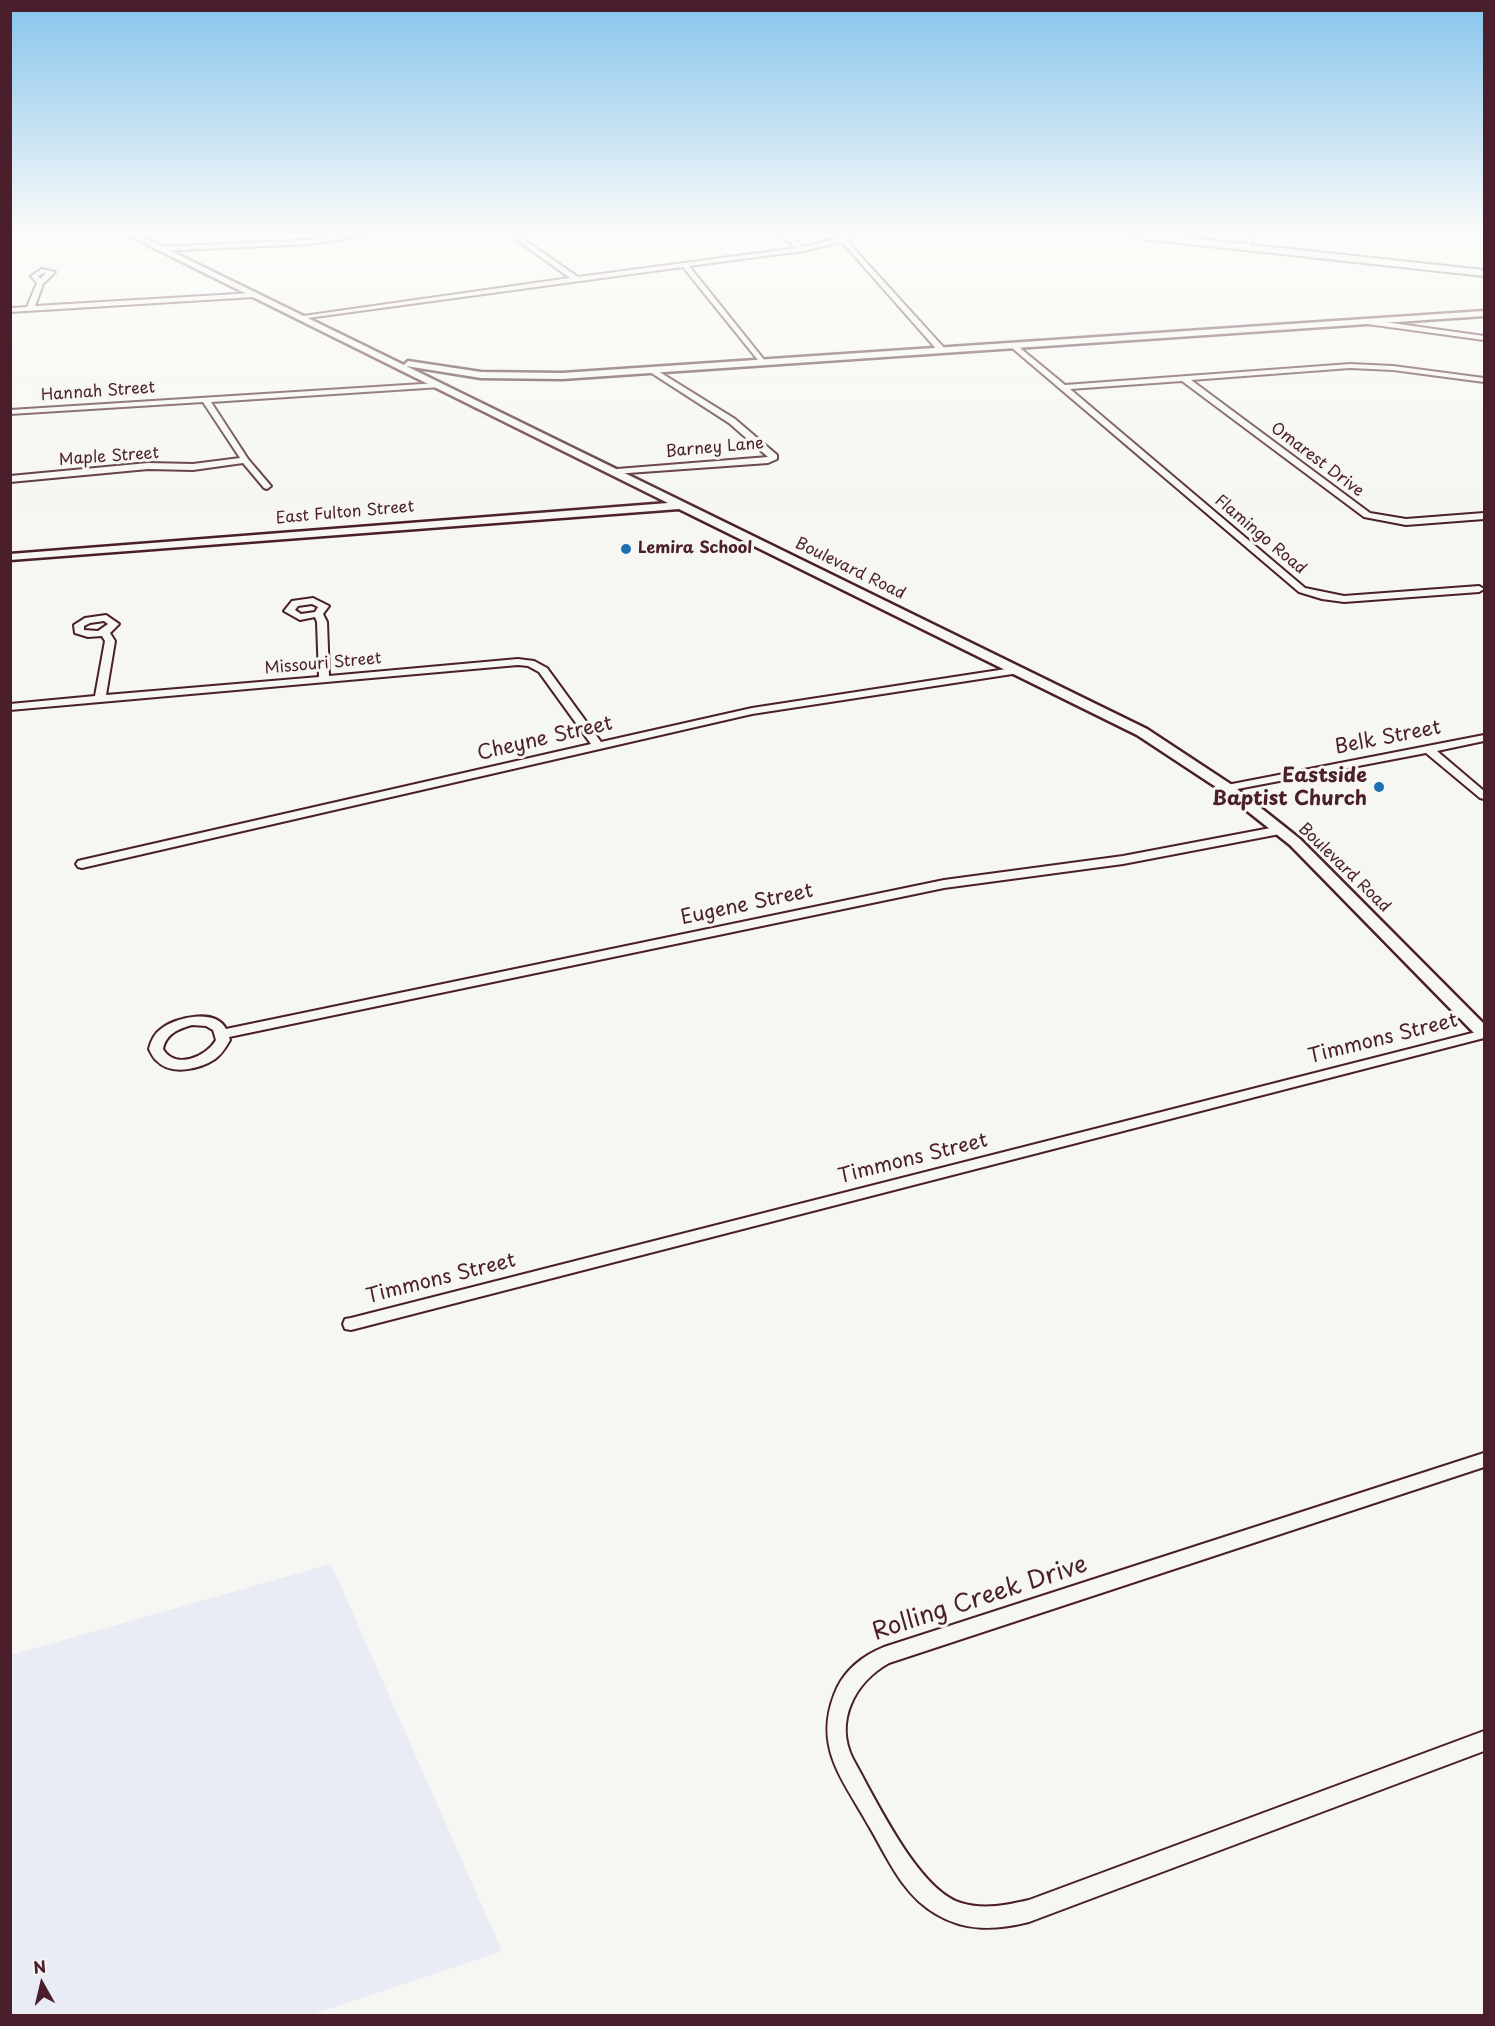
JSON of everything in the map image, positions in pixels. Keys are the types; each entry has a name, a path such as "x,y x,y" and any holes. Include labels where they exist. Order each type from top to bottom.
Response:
{"street":[{"name":"Boulevard Road","path":"324,330 683,504 1142,732 1227,788 1281,830 1326,871 1485,1034"},
{"path":"736,330 762,363"},
{"path":"924,330 942,350"},
{"path":"395,364 461,372 538,377 1239,330"},
{"path":"1424,330 1485,338"},
{"name":"Flamingo Road","path":"1014,345 1302,590 1322,596 1344,598 1479,589"},
{"path":"1063,387 1359,366 1485,380"},
{"name":"Barney Lane","path":"617,472 768,460 774,457 732,421 653,370"},
{"path":"438,385 456,378 461,372"},
{"name":"Omarest Drive","path":"1183,378 1366,515 1406,522 1485,516"},
{"name":"Hannah Street","path":"10,412 438,385"},
{"path":"206,400 245,460 267,486"},
{"name":"Maple Street","path":"10,479 143,466 193,467 245,460"},
{"name":"East Fulton Street","path":"10,556 683,504"},
{"path":"318,614 322,622 324,679"},
{"path":"100,700 110,641 105,632"},
{"name":"Missouri Street","path":"10,707 512,662 530,663 539,667 550,678 598,746"},
{"name":"Cheyne Street","path":"82,864 752,711 1020,670"},
{"name":"Belk Street","path":"1227,788 1485,738"},
{"path":"1428,749 1485,796"},
{"name":"Eugene Street","path":"223,1034 944,884 1123,860 1281,830"},
{"path":"184,1022 208,1022 219,1027 223,1034 218,1050 197,1062 180,1064 166,1061 156,1049 163,1033 184,1022"},
{"name":"Timmons Street","path":"351,1324 1485,1034"},
{"name":"Rolling Creek Drive","path":"1485,1460 884,1656 866,1664 848,1685 837,1713 836,1727 837,1744 845,1763 916,1884 930,1899 955,1912 980,1919 1000,1919 1029,1911 1485,1741"}],"shaded area":[{"path":"331,1564 502,1951 311,2015 11,2015 11,1655"}],"place":[{"name":"Lemira School","path":"626,549"},
{"name":"Eastside Baptist Church","path":"1379,787"}]}
